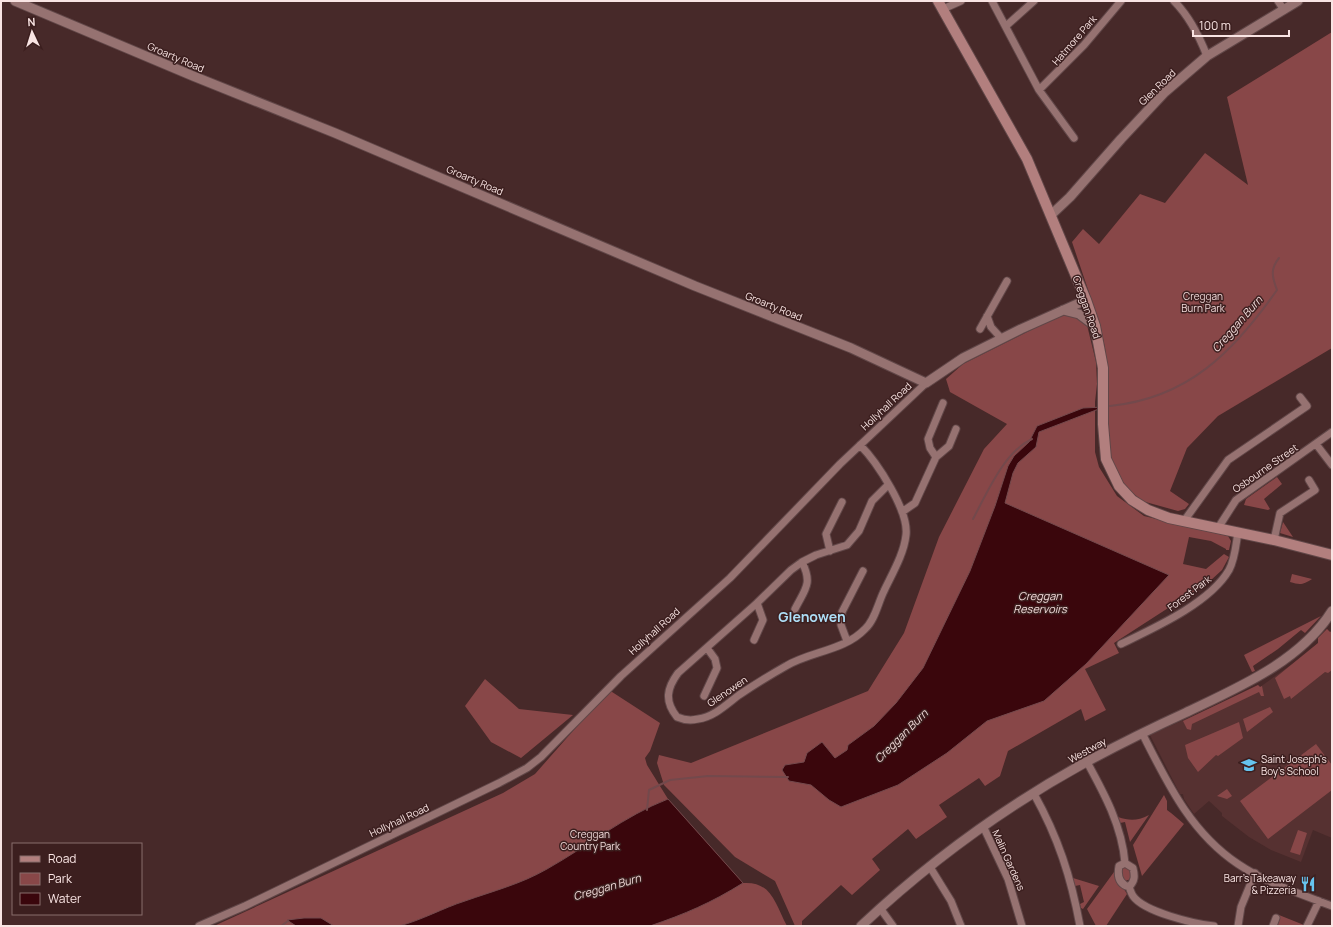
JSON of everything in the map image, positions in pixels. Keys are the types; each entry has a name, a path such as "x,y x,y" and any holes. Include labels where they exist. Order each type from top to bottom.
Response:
{"main road":[{"name":"Creggan Road","path":"940,5 1027,159 1052,214 1086,300 1095,326 1103,368 1104,444 1106,459 1119,486 1132,500 1148,510 1184,522 1274,540 1332,555"}],"street":[{"name":"Groarty Road","path":"15,1 350,140 695,286 851,348 926,383"},
{"path":"940,5 961,1"},
{"path":"992,1 1040,90 1074,138"},
{"path":"1006,26 1034,1"},
{"name":"Hatmore Park","path":"1040,90 1084,45 1121,1"},
{"path":"1278,1 1284,10"},
{"name":"Glen Road","path":"1052,214 1070,197 1165,92 1207,56 1298,1"},
{"path":"1179,3 1203,44 1207,56"},
{"path":"980,329 1007,281"},
{"name":"Hollyhall Road","path":"199,926 245,906 449,808 527,768 541,757 621,676 730,578 860,445 926,383 963,358 1001,338 1086,300"},
{"path":"1063,310 1079,314 1095,326"},
{"path":"987,316 991,327 1001,338"},
{"path":"1184,522 1228,460 1307,406 1300,397"},
{"path":"936,457 930,448 928,439 943,403"},
{"path":"902,512 915,503 936,457 949,446 956,429"},
{"name":"Osbourne Street","path":"1218,528 1236,500 1332,432"},
{"path":"1316,444 1332,465"},
{"name":"Glenowen","path":"860,445 888,485 906,522 906,535 900,556 873,618 866,629 837,647 805,656 787,665 714,713 699,719 689,720 681,718 675,714 670,704 668,695 671,684 678,673 802,562 847,545 859,531 872,502 888,485"},
{"path":"1274,540 1280,513 1315,490 1309,480"},
{"path":"830,551 826,534 842,502"},
{"name":"Forest Park","path":"1121,644 1167,621 1212,590 1228,571 1232,563 1238,532"},
{"path":"795,609 808,584 808,574 802,562"},
{"path":"847,641 840,625 842,612 863,571"},
{"path":"754,640 763,620 757,603"},
{"name":"Westway","path":"861,926 880,908 930,867 983,826 1087,762 1142,733 1260,676 1300,646 1332,611"},
{"path":"704,696 717,668 715,659 707,648"},
{"path":"1142,733 1178,802 1204,837 1237,864 1254,874 1332,906"},
{"path":"1087,762 1102,789 1119,830 1124,850 1125,863"},
{"path":"1034,794 1048,819 1066,865 1077,905 1080,926"},
{"name":"Malin Gardens","path":"983,826 1008,879 1022,926"},
{"path":"1125,863 1133,868 1135,876 1133,883 1129,887"},
{"path":"1125,863 1119,866 1118,876 1123,884 1129,887 1133,896 1151,908 1203,925 1214,926"},
{"path":"930,867 951,901 960,926"},
{"path":"1238,926 1241,907 1254,874"},
{"path":"1307,926 1319,901"},
{"path":"880,908 893,926"},
{"path":"1273,926 1276,918"}],"shaded area":[{"name":"Saint Joseph's Boy's School","path":"1327,629 1330,632 1332,631 1332,838 1313,830 1301,862 1271,850 1249,837 1222,816 1222,813 1209,801 1194,814 1184,799 1183,794 1180,794 1150,735 1231,699 1258,685 1260,687 1306,654 1318,643 1318,638"}],"green space":[{"name":"Creggan Burn Park","path":"1332,32 1332,348 1218,416 1187,448 1170,491 1189,504 1185,509 1178,511 1142,501 1127,488 1117,474 1111,460 1107,404 1108,370 1105,348 1101,328 1072,242 1083,229 1099,244 1140,194 1165,203 1205,153 1248,185 1227,97"},
{"path":"1068,315 1080,319 1087,325 1096,362 1097,384 1095,402 1095,452 1099,467 1117,496 1144,516 1228,536 1231,541 1229,550 1226,550 1211,541 1189,537 1183,564 1206,569 1224,554 1229,557 1222,570 1210,581 1114,643 1119,653 1085,669 1106,710 1085,721 1081,709 1008,751 1000,776 985,786 979,778 939,805 947,817 916,839 908,829 872,859 880,870 852,895 841,885 802,921 802,926 795,926 775,881 735,857 664,785 657,763 659,755 691,763 868,691 904,633 939,537 984,449 1007,424 950,392 946,379 963,364 1057,317"},
{"path":"1277,477 1282,484 1264,499 1270,509 1268,510 1244,505 1246,499"},
{"path":"1283,522 1293,537 1280,533"},
{"path":"1292,574 1312,579 1304,583 1293,583 1290,582"},
{"path":"1321,616 1305,633 1301,630 1278,649 1253,666 1255,671 1252,672 1244,655"},
{"path":"1327,629 1330,632 1332,631 1332,670 1328,673 1325,672 1291,699 1290,696 1284,699 1275,678 1318,643 1318,638"},
{"path":"485,679 519,709 573,715 521,758 491,742 465,706"},
{"path":"1258,685 1260,687 1262,686 1264,696 1261,696 1259,692 1192,724 1191,730 1187,729 1183,721"},
{"name":"Creggan Country Park","path":"609,690 660,723 650,751 645,758 647,765 668,799 743,883 753,883 767,890 787,926 214,926 503,793 535,774"},
{"path":"1270,707 1273,712 1247,732 1243,719"},
{"path":"1239,722 1243,738 1218,756 1216,755 1198,772 1188,758 1185,745"},
{"path":"1316,744 1332,765 1332,790 1268,839 1240,801"},
{"path":"1227,789 1232,796 1227,799 1217,796"},
{"path":"1164,795 1167,801 1167,810 1184,824 1142,876 1133,845"},
{"path":"1149,815 1130,842 1125,822 1120,823 1118,817 1134,820"},
{"path":"1298,830 1307,833 1300,855 1290,852"},
{"path":"1127,866 1131,872 1131,879 1125,881 1122,878 1121,868"},
{"path":"1114,872 1127,894 1106,926 1096,926 1087,909"},
{"path":"1073,878 1099,886 1083,909 1081,908 1080,904 1084,902 1080,885 1075,886"},
{"path":"1279,915 1304,925 1275,926"}],"water":[{"name":"Creggan Reservoirs","path":"1104,407 1039,432 1036,447 1018,463 1013,473 1005,503 1169,575 1086,664 1044,701 987,721 947,753 898,785 841,807 829,800 811,785 789,781 782,770 785,765 804,762 807,753 822,742 835,758 847,750 848,745 874,726 896,703 923,668 970,571 995,506 1008,466 1014,456 1029,442 1037,426 1083,408"},
{"path":"668,799 743,883 698,908 650,926 399,926 517,883 537,874 636,814"},
{"path":"321,918 334,926 296,926 287,920"}],"waterway":[{"name":"Creggan Burn","path":"1110,406 1138,401 1163,393 1186,382 1207,368 1244,333 1277,290 1273,270 1279,258"},
{"path":"973,519 990,486 1005,463 1013,453 1032,439"},
{"name":"Creggan Burn","path":"647,810 649,790 670,780 708,776 788,777"},
{"name":"Creggan Burn","path":"281,926 288,921"}],"place":[{"name":"Saint Joseph's Boy's School","path":"1249,765"},
{"name":"Barr's Takeaway & Pizzeria","path":"1308,884"}],"district":[{"name":"Glenowen","path":"812,617"}]}
